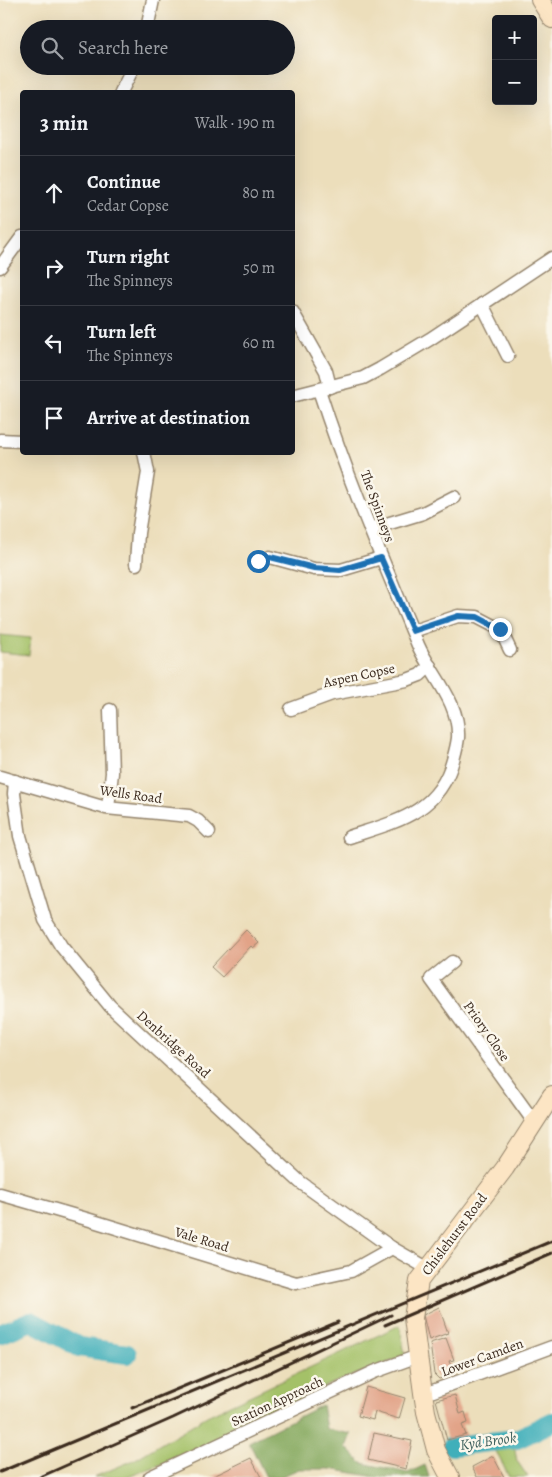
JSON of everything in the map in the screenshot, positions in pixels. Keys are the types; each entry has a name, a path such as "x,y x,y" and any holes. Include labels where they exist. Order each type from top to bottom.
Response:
{"main road":[{"path":"540,0 552,19"},
{"name":"Chislehurst Road","path":"450,1477 436,1450 426,1412 413,1318 419,1281 505,1168 552,1096"}],"street":[{"path":"149,20 153,0"},
{"path":"122,90 130,75"},
{"path":"0,267 20,240"},
{"path":"295,395 363,378 380,370 552,258"},
{"path":"482,304 508,356"},
{"name":"The Spinneys","path":"295,316 326,371 324,388 370,529 424,656 444,688 457,729 456,748 450,770 445,782 428,803 400,820 349,837"},
{"path":"0,440 20,441"},
{"path":"136,564 138,533 148,472 145,455"},
{"path":"370,529 424,513 454,497"},
{"path":"258,561 270,557 314,568 340,570 381,558"},
{"path":"413,631 458,616 477,617 500,629 510,650"},
{"name":"Aspen Copse","path":"291,709 332,694 407,680 420,675 430,666"},
{"path":"108,808 112,773 110,710"},
{"path":"0,777 15,781"},
{"name":"Wells Road","path":"15,781 108,808 188,816 198,821 210,832"},
{"name":"Denbridge Road","path":"15,781 14,794 20,836 45,920 61,946 110,1006 296,1178 392,1248 428,1268"},
{"name":"Priory Close","path":"452,962 431,979 534,1122"},
{"name":"Vale Road","path":"0,1194 47,1206 296,1283 351,1271 392,1248"},
{"name":"Lower Camden","path":"423,1393 552,1347"},
{"name":"Station Approach","path":"150,1477 374,1372 418,1356"}],"green space":[{"path":"0,635 31,638 29,655 0,652"},
{"path":"400,1325 405,1356 333,1383 185,1455 128,1477 94,1477 134,1460 207,1416"},
{"path":"322,1405 326,1429 351,1434 346,1447 362,1463 408,1473 425,1465 429,1477 376,1477 330,1469 299,1469 280,1477 266,1477 249,1442"},
{"path":"514,1446 517,1461 528,1477 509,1477 495,1449"}],"building":[{"path":"246,930 259,943 253,948 251,946 222,977 211,967"},
{"path":"439,1307 448,1333 429,1340 423,1315"},
{"path":"446,1338 454,1360 449,1361 454,1374 439,1379 434,1374 430,1343"},
{"path":"366,1387 405,1398 399,1419 375,1412 373,1420 358,1416"},
{"path":"455,1395 460,1414 465,1412 468,1423 462,1425 466,1435 447,1440 436,1400"},
{"path":"374,1433 412,1441 406,1469 368,1460"},
{"path":"493,1456 504,1477 477,1477 472,1467"},
{"path":"251,1458 261,1477 211,1477 220,1473"}],"waterway":[{"name":"Kyd Brook","path":"0,1334 31,1321 79,1347 127,1354"},
{"name":"Kyd Brook","path":"452,1446 517,1439 552,1422"}],"railway":[{"path":"0,1472 552,1241"},
{"path":"385,1325 552,1253"},
{"path":"40,1477 173,1418 391,1315"},
{"path":"132,1408 338,1322"}],"route":[{"path":"258,561 270,557 314,568 340,570 367,564 381,558 413,631 458,616 477,617 500,629"}]}
